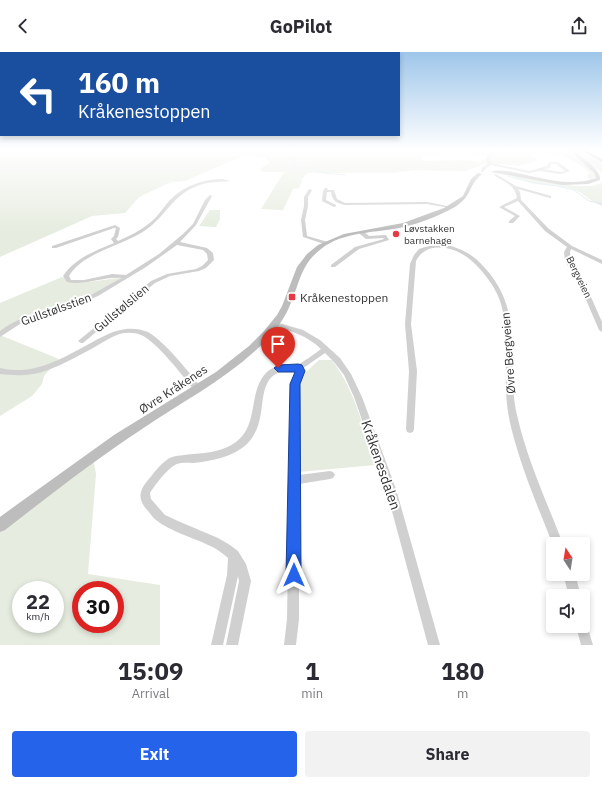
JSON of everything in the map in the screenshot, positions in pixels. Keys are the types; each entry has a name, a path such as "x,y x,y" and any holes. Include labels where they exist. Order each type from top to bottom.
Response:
{"main road":[{"name":"Øvre Kråkenes","path":"0,526 90,459 158,412 226,370 255,346 276,324 286,305 301,268 309,256 326,243 340,238 403,226 450,207 465,197 472,180 479,178"},
{"name":"Øvre Kråkenes","path":"533,178 569,184 585,184 598,180 598,178"}],"street":[{"path":"496,178 515,187 550,197"},
{"name":"Gullstølsstien","path":"127,277 115,275 85,283 77,283 68,281 66,276 67,272 77,263 118,243 148,226 156,219 170,201 188,188 208,181 228,181"},
{"name":"Bergveien","path":"515,187 518,192 518,199 542,226 570,247 567,252 568,261 586,293 602,330"},
{"path":"310,190 306,197 303,220 306,237 326,243"},
{"path":"334,206 324,201 325,190 333,191 333,196 336,201 351,205 427,204 450,207"},
{"name":"Gullstølslien","path":"127,277 176,244 199,219 210,196"},
{"path":"511,222 518,216 501,207 518,199"},
{"path":"54,247 115,226 118,228 118,232 113,239 118,243"},
{"name":"Øvre Kråkenes","path":"332,266 358,248 387,240 384,236 368,238 362,234"},
{"name":"Gullstølslien","path":"82,341 153,282 169,275 197,270 204,267 211,260 210,253 205,249 176,244"},
{"name":"Øvre Bergveien","path":"410,430 413,367 408,324 412,265 417,254 423,249 435,246 447,247 467,255 483,269 495,285 503,302 508,333 511,403 515,427 555,537"},
{"path":"570,247 602,262"},
{"name":"Gullstølsstien","path":"0,335 15,324 34,316 79,303 127,277"},
{"name":"Kråkenesdalen","path":"276,324 301,332 311,337 326,349 347,374 358,397 391,489 434,645"},
{"path":"0,371 11,374 41,370 115,333 136,331 147,334 155,341 197,388"},
{"path":"232,645 245,570 239,559 200,534 162,519 147,503 145,497 146,491 154,479 173,462 221,455 240,445 249,435 254,422 265,378 278,368 298,368 326,349"},
{"path":"290,645 293,619 295,384 300,371 298,368"},
{"path":"294,480 330,475"},
{"path":"217,645 233,575 234,555"},
{"path":"583,633 586,645"}],"shaded area":[{"path":"0,178 193,178 185,181 171,182 139,197 125,213 92,216 0,257"},
{"path":"280,178 303,178 299,188 293,189 283,210 261,209"},
{"path":"515,178 526,178 575,186 593,186 602,183 602,206 573,189 557,185 526,182"},
{"path":"210,210 220,210 220,219 216,227 199,226"},
{"path":"62,277 81,283 126,277 76,304 26,316 0,333 0,303"},
{"path":"0,335 59,359 44,376 42,384 32,396 0,416"},
{"path":"319,360 332,360 347,384 363,424 375,465 299,472 297,384 304,374"},
{"path":"93,458 96,474 88,574 160,585 160,645 0,645 0,527"}],"waterway":[{"path":"514,178 533,183 558,186 574,190 589,201 602,204 600,203"}],"place":[{"name":"Løvstakken barnehage","path":"396,234"},
{"name":"Kråkenestoppen","path":"292,297"}],"route":[{"path":"278,368 298,368 300,371 295,384 294,575"}]}
